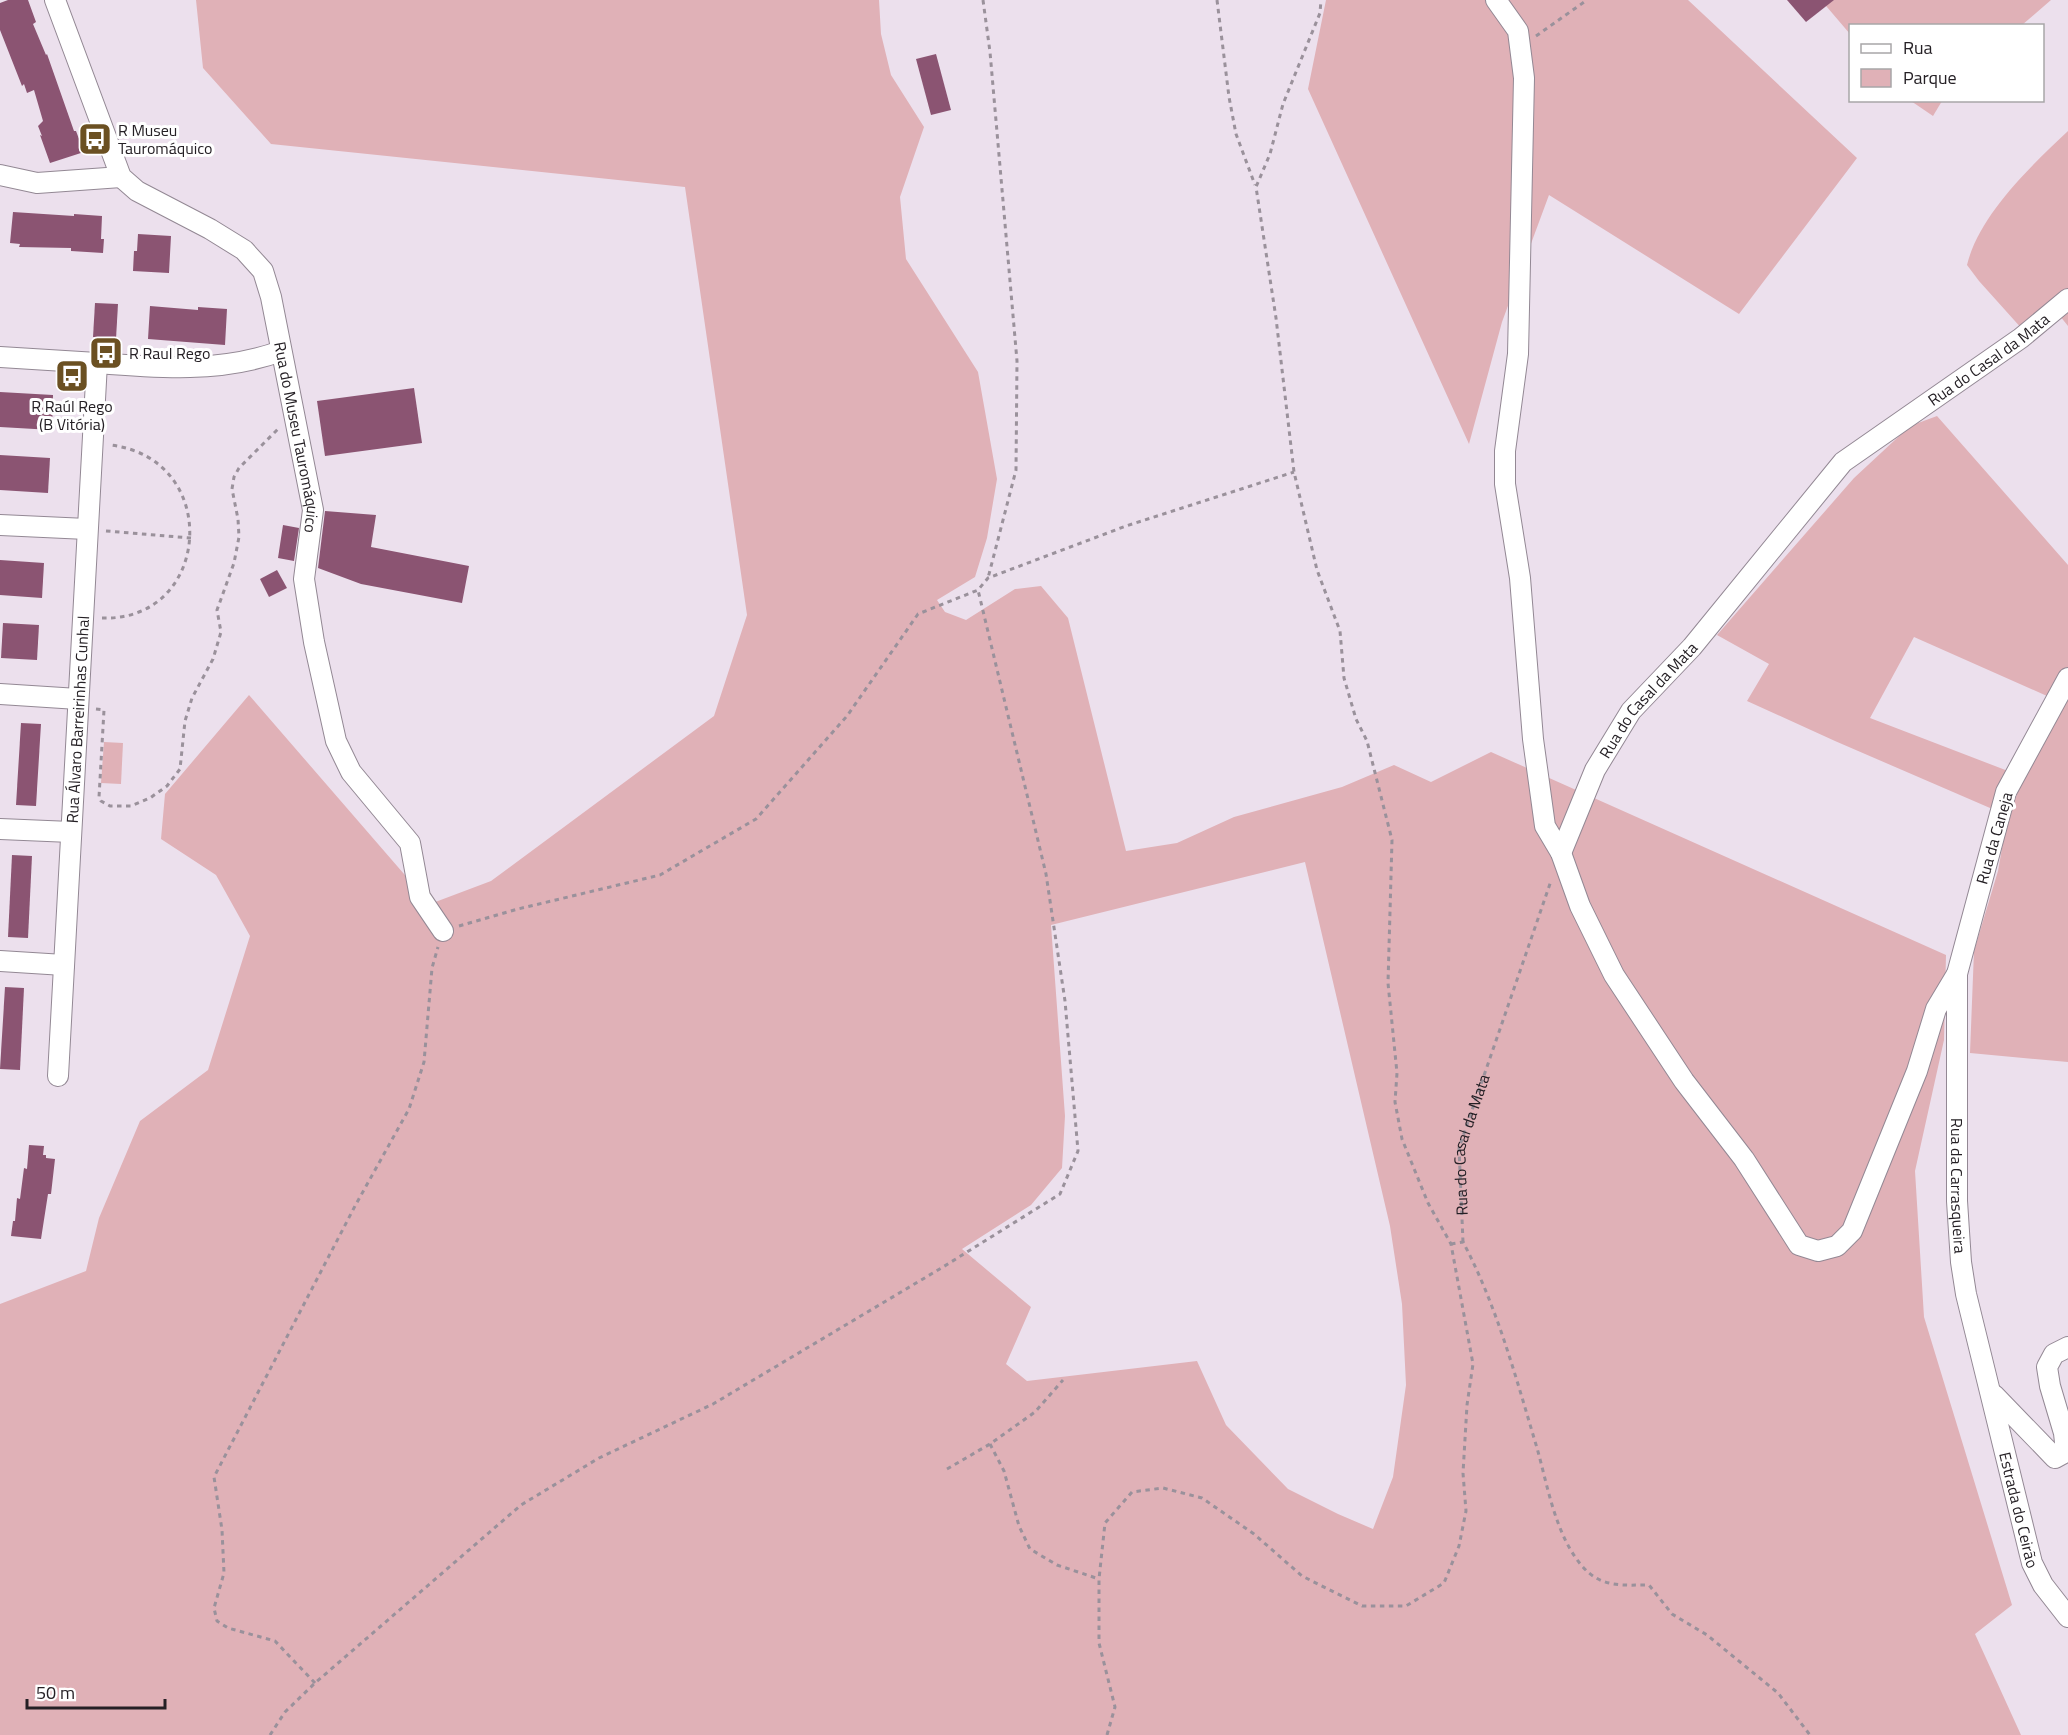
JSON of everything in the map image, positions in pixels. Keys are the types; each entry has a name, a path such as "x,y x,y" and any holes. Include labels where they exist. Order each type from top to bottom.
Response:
{"street":[{"path":"0,175 37,183 121,177 55,0"},
{"path":"1496,0 1518,31 1524,78 1518,354 1505,451 1505,484 1520,578 1533,739 1545,826 1561,853 1580,906 1614,975 1684,1081 1744,1159 1799,1245 1818,1251 1837,1246 1852,1231 1917,1071 1936,1009 1957,974"},
{"name":"Rua do Museu Tauromáquico","path":"121,177 137,191 210,229 244,250 263,271 271,297 313,510 304,579 336,741 351,772 410,843 420,897 443,931"},
{"name":"Rua do Casal da Mata","path":"1561,853 1595,770 1631,711 1692,647 1843,462 2021,338 2068,299"},
{"path":"0,357 154,368 222,366 260,359 281,351"},
{"name":"Rua Álvaro Barreirinhas Cunhal","path":"58,1076 97,363"},
{"path":"0,525 87,529"},
{"name":"Rua da Caneja","path":"1957,974 2006,792 2068,678"},
{"path":"0,694 78,704"},
{"path":"0,829 71,832"},
{"path":"0,961 64,965"},
{"name":"Rua da Carrasqueira","path":"1957,974 1957,1201 1961,1262 1966,1294 1992,1393"},
{"path":"1992,1393 2055,1458 2066,1452 2064,1433 2050,1386 2047,1367 2054,1354 2068,1347"},
{"name":"Estrada do Ceirão","path":"1992,1393 2032,1563 2043,1585 2068,1617"}],"path":[{"path":"315,1683 275,1641 228,1628 217,1621 214,1608 224,1574 222,1530 214,1477 409,1109 424,1062 432,968 443,931 518,909 660,875 756,819 847,716 918,614 978,591 987,578 1016,470 1017,361 990,52 983,0"},
{"path":"1107,1735 1115,1707 1099,1643 1099,1579 1105,1523 1131,1492 1163,1488 1202,1498 1254,1534 1302,1576 1362,1606 1406,1606 1444,1583 1459,1546 1466,1511 1463,1473 1467,1404 1473,1364 1451,1244 1428,1203 1402,1139 1395,1102 1397,1073 1388,983 1392,840 1367,741 1356,719 1344,678 1340,631 1317,570 1294,472 1277,329 1256,187 1236,134 1217,0"},
{"path":"1256,187 1270,154 1283,104 1320,13 1321,0"},
{"path":"1520,48 1587,0"},
{"path":"78,704 104,710 99,797 101,801 110,806 131,806 150,798 167,786 180,769 185,721 192,698 213,659 221,632 217,610 234,563 239,537 232,489 234,477 239,468 273,436 293,411"},
{"path":"82,616 110,618 126,616 154,603 166,593 184,568 191,538 191,522 182,492 163,467 137,451 122,446 92,443"},
{"path":"987,578 1126,526 1294,472"},
{"path":"87,529 191,538"},
{"path":"270,1735 285,1712 315,1683 521,1505 599,1458 713,1404 943,1267 1060,1194 1078,1151 1065,1001 1046,874 978,591"},
{"name":"Rua do Casal da Mata","path":"1463,1242 1459,1148 1561,853"},
{"path":"1451,1244 1463,1242 1478,1271 1514,1371 1563,1538 1583,1567 1606,1584 1648,1585 1672,1614 1707,1635 1778,1693 1810,1735"},
{"path":"947,1469 990,1444 1035,1412 1063,1380"},
{"path":"990,1444 1004,1471 1019,1526 1030,1549 1057,1565 1099,1579"}],"green space":[{"path":"196,0 879,0 881,34 891,75 924,127 900,197 906,259 978,372 997,479 987,538 975,577 937,600 945,612 966,620 1015,589 1041,586 1068,618 1126,851 1177,843 1234,817 1342,787 1394,765 1431,782 1491,752 1946,955 1944,1040 1915,1171 1924,1317 2012,1605 1975,1634 2021,1735 0,1735 0,1304 86,1271 99,1218 140,1121 208,1070 250,936 216,875 161,839 165,794 249,695 430,904 491,881 714,716 747,615 685,187 271,144 203,68","holes":["1305,862 1390,1226 1402,1304 1406,1385 1393,1477 1373,1529 1288,1489 1226,1425 1197,1361 1027,1381 1006,1364 1031,1307 962,1249 1031,1205 1062,1168 1065,1116 1051,925"]},
{"path":"1326,0 1688,0 1857,158 1739,314 1549,195 1502,322 1469,444 1308,89"},
{"path":"1821,0 2051,0 2023,24 1849,24 1849,33"},
{"path":"1912,102 1941,102 1933,116"},
{"path":"2068,131 2068,326 2052,306 2023,330 1967,265 1973,246 1983,228 2008,192"},
{"path":"1937,416 2068,565 2068,668 2047,696 1914,637 1870,718 2008,771 1997,811 1747,701 1769,664 1717,635 1854,478 1910,426"},
{"path":"2068,694 2068,1062 1970,1053 1974,951 1998,871 2007,820 2022,781"},
{"path":"104,742 123,743 121,784 101,783"}],"building":[{"path":"8,0 28,0 36,22 33,24 47,54 74,131 76,131 84,152 50,163 38,126 43,121 34,90 27,93 24,84 22,86 0,30 0,3"},
{"path":"1787,0 1834,0 1806,22"},
{"path":"936,54 951,110 931,115 916,59"},
{"path":"13,212 102,216 103,253 71,251 71,248 19,247 20,244 10,243"},
{"path":"138,234 171,236 169,273 133,271"},
{"path":"95,303 118,304 116,339 93,337"},
{"path":"150,306 198,310 198,307 227,309 225,345 148,339"},
{"path":"414,388 422,443 325,456 317,401"},
{"path":"0,392 53,395 52,430 0,427"},
{"path":"0,455 50,458 48,493 0,490"},
{"path":"325,511 376,515 371,547 469,566 462,603 361,584 318,568"},
{"path":"283,525 299,528 294,561 278,558"},
{"path":"0,560 44,563 42,598 0,595"},
{"path":"277,570 287,588 269,597 260,579"},
{"path":"3,623 39,625 37,660 1,658"},
{"path":"21,723 41,724 36,806 16,805"},
{"path":"12,855 32,856 28,938 8,937"},
{"path":"5,987 24,988 20,1070 0,1069"},
{"path":"29,1145 44,1146 43,1155 46,1155 46,1158 55,1159 51,1194 48,1194 41,1239 11,1236 17,1198 20,1199 24,1168 27,1169"}],"place":[{"name":"R Museu Tauromáquico","path":"95,139"},
{"name":"R Raul Rego","path":"106,353"},
{"name":"R Raúl Rego (B Vitória)","path":"72,376"}]}
